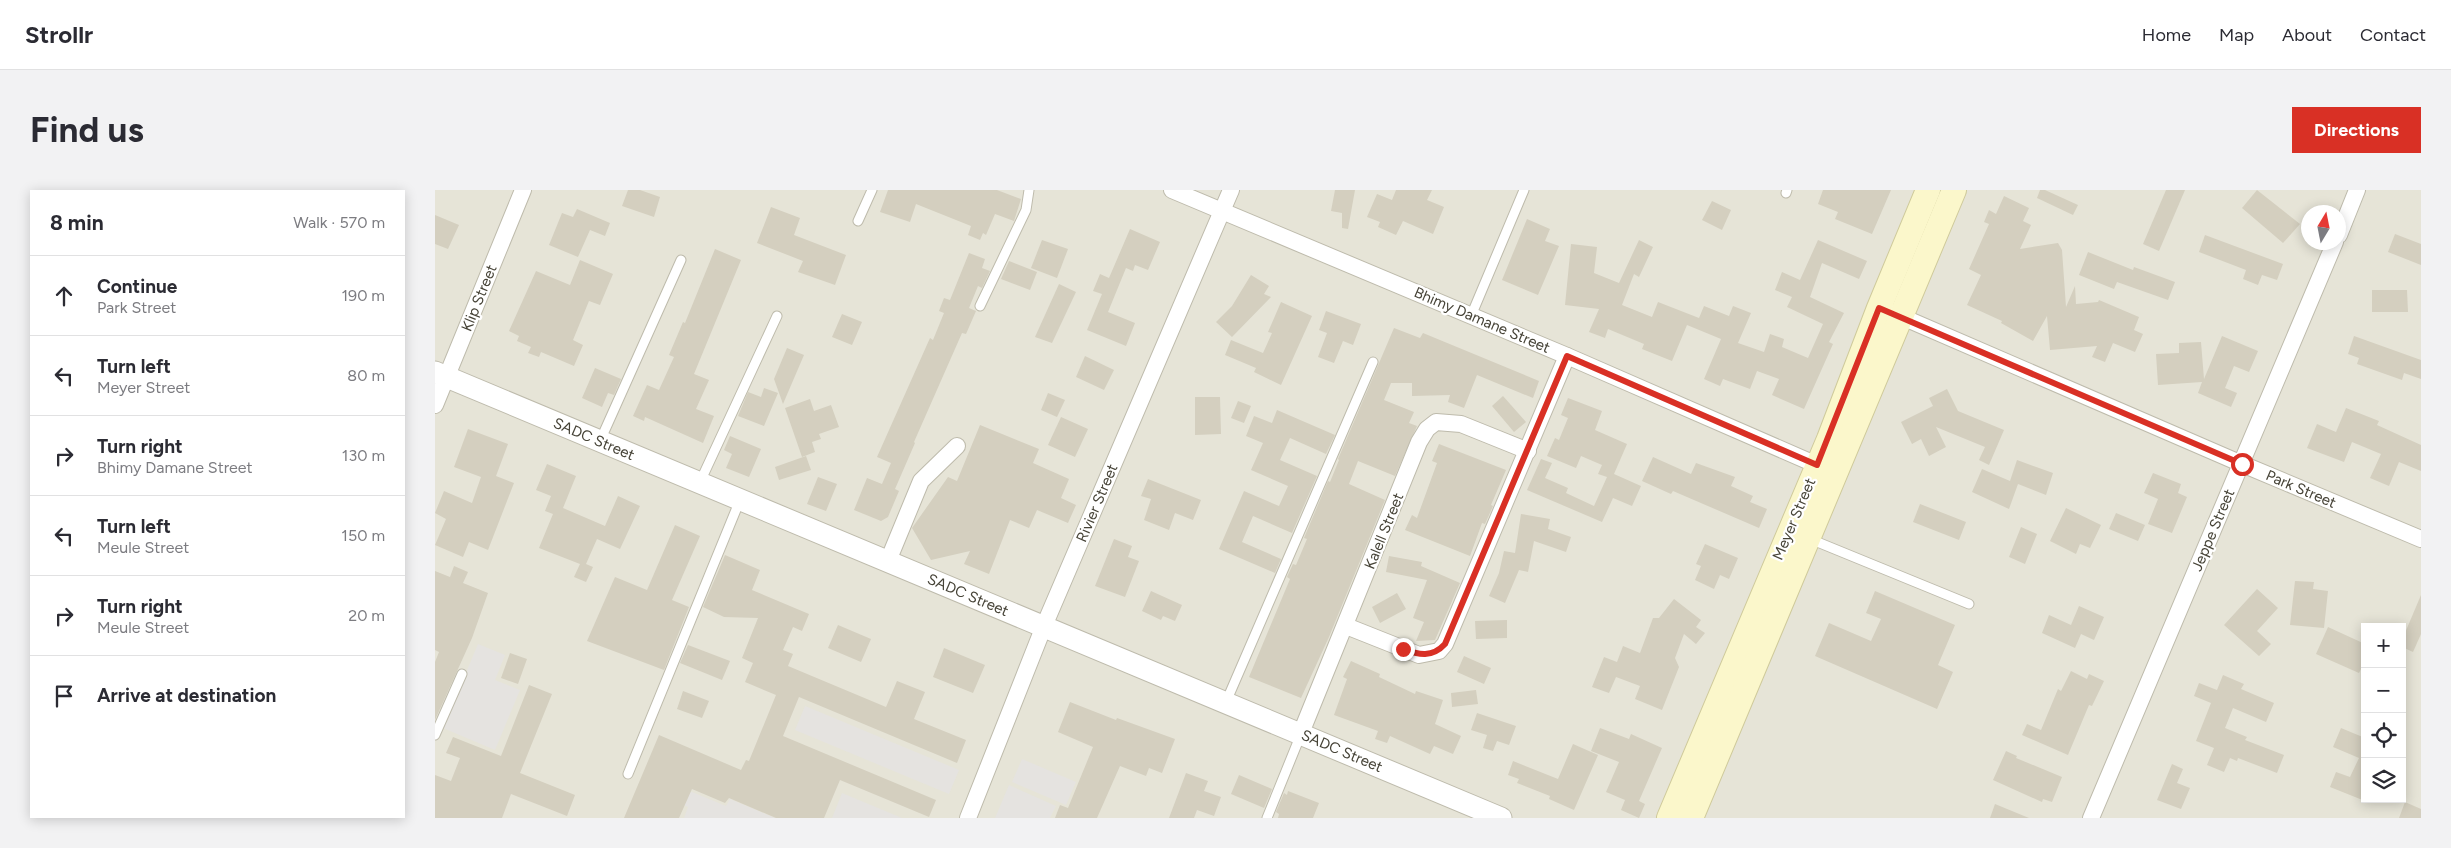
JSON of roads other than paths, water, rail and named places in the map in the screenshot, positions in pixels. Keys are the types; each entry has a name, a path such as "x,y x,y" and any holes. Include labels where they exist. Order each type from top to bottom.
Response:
{"main road":[{"name":"Meyer Street","path":"1685,815 1799,534 1817,465 1928,190"},
{"path":"1799,534 1901,316 1954,190"}],"street":[{"name":"Klip Street","path":"435,406 441,375 523,190"},
{"name":"Bhimy Damane Street","path":"1172,190 1567,356 1817,465"},
{"name":"Rivier Street","path":"968,818 1044,626 1231,190"},
{"path":"2346,218 2357,190"},
{"name":"Jeppe Street","path":"2091,818 2332,250"},
{"name":"Park Street","path":"1879,308 2421,539"},
{"path":"1345,626 1419,655 1439,652 1445,644 1567,356"},
{"name":"SADC Street","path":"441,375 1501,818"},
{"name":"Kalell Street","path":"1301,733 1419,442 1427,430 1436,422 1447,421 1461,424 1528,451"},
{"path":"888,561 921,481 957,446"}],"lane":[{"path":"858,221 872,190"},
{"path":"980,306 1026,210 1029,190"},
{"path":"1471,316 1523,190"},
{"path":"600,441 681,260"},
{"path":"699,482 777,316"},
{"path":"1226,702 1373,362"},
{"path":"628,774 741,500"},
{"path":"1799,534 1969,604"},
{"path":"435,735 462,674"},
{"path":"1267,818 1301,733"}]}
